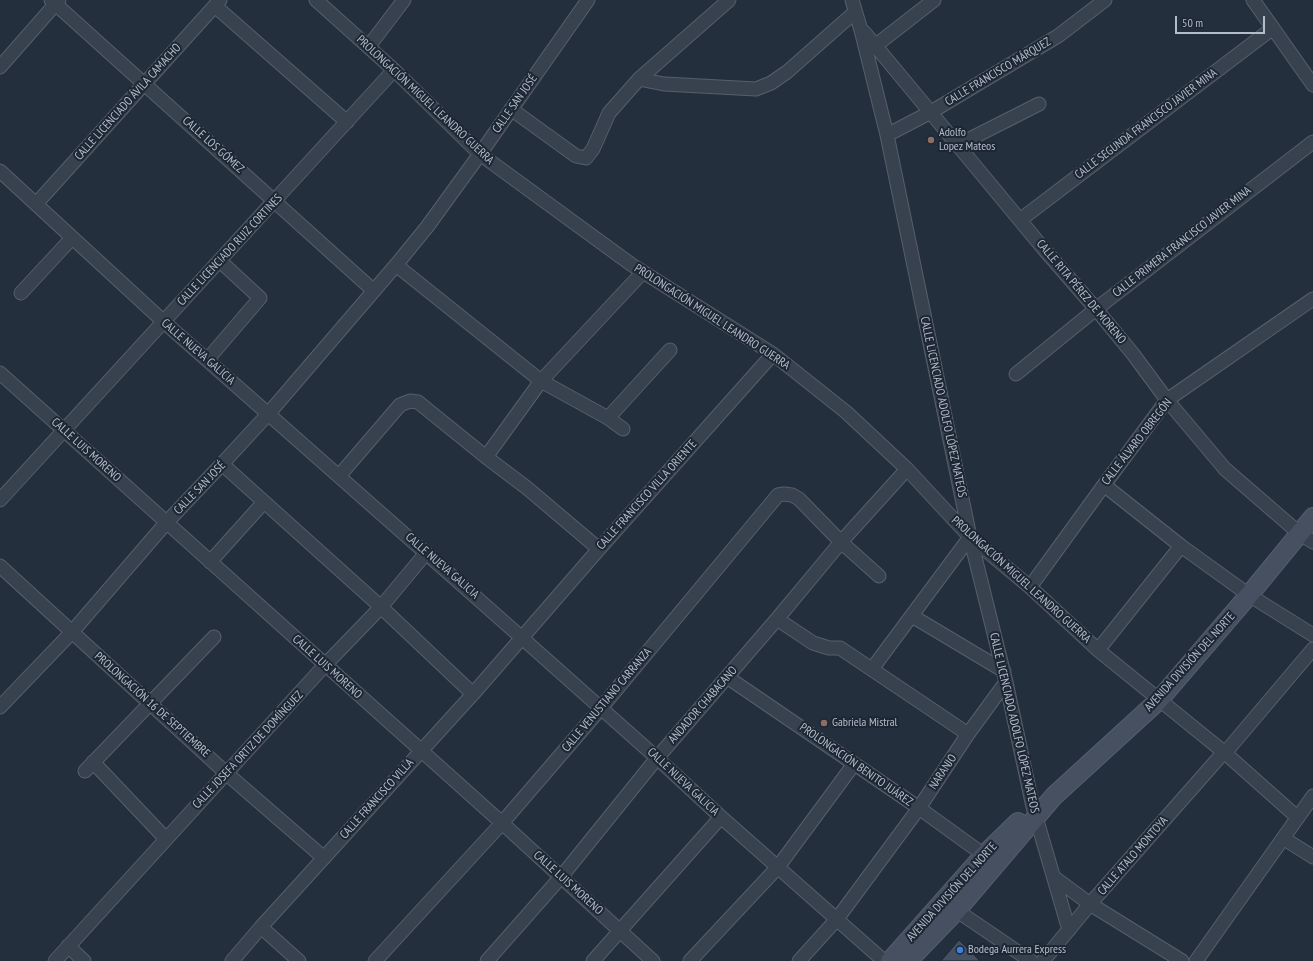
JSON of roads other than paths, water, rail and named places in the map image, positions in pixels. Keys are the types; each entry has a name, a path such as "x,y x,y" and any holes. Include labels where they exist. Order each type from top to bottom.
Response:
{"street":[{"name":"PROLONGACIÓN MIGUEL LEANDRO GUERRA","path":"316,0 369,46 480,154 643,272 773,354 846,412 907,469 970,537 1030,587 1098,650 1224,753 1297,817"},
{"path":"369,46 404,0"},
{"name":"CALLE SAN JOSÉ","path":"0,708 72,632 166,523 269,413 396,265 480,154 588,0"},
{"path":"511,109 576,156 586,158 593,150 609,113 639,79 729,0"},
{"path":"875,46 934,0"},
{"name":"CALLE FRANCISCO MÁRQUEZ","path":"887,135 931,112 1058,36 1105,0"},
{"path":"1253,0 1313,85"},
{"path":"0,67 55,1"},
{"name":"CALLE LOS GÓMEZ","path":"55,1 374,291"},
{"path":"218,3 347,122"},
{"name":"CALLE LICENCIADO ÁVILA CAMACHO","path":"36,204 218,3"},
{"path":"639,79 664,84 756,89 771,83 787,72 854,6"},
{"name":"CALLE LICENCIADO ADOLFO LÓPEZ MATEOS","path":"854,6 887,135 970,537 1005,677 1034,812 1069,930"},
{"name":"CALLE SEGUNDA FRANCISCO JAVIER MINA","path":"1020,220 1272,28"},
{"name":"CALLE RITA PÉREZ DE MORENO","path":"861,30 1096,309 1133,354 1167,400 1225,469 1306,538"},
{"name":"CALLE LICENCIADO RUIZ CORTINES","path":"0,500 394,70"},
{"path":"958,145 1039,104"},
{"name":"CALLE PRIMERA FRANCISCO JAVIER MINA","path":"1016,374 1096,309 1313,142"},
{"name":"CALLE NUEVA GALICIA","path":"0,171 164,322 269,413 657,758 721,818 884,961"},
{"path":"21,293 72,238"},
{"path":"207,360 260,298 220,261"},
{"path":"396,265 541,381 608,418 623,429"},
{"path":"486,457 541,381 643,272"},
{"name":"CALLE ÁLVARO OBREGÓN","path":"1030,587 1167,400 1313,299"},
{"path":"608,418 670,350"},
{"name":"CALLE FRANCISCO VILLA ORIENTE","path":"521,637 773,354"},
{"name":"CALLE LUIS MORENO","path":"0,373 502,823 653,961"},
{"path":"339,476 400,405 410,401 418,402 486,457 528,488 599,549"},
{"path":"222,464 381,608 473,694"},
{"name":"ANDADOR CHABACANO","path":"487,961 561,877 657,758 777,619 841,542 907,469"},
{"path":"1104,484 1181,546 1249,595 1313,635"},
{"name":"CALLE VENUSTIANO CARRANZA","path":"375,961 502,823 601,708 778,495 788,494 799,499 841,542"},
{"path":"210,562 264,502"},
{"name":"AVENIDA DIVISIÓN DEL NORTE","path":"908,961 950,906 984,855 1054,796 1159,700 1249,595 1306,538 1313,517"},
{"path":"872,669 970,537"},
{"path":"841,542 878,576"},
{"path":"1098,650 1181,546"},
{"name":"CALLE JOSEFA ORTIZ DE DOMÍNGUEZ","path":"55,961 325,665 381,608 426,553"},
{"name":"PROLONGACIÓN 16 DE SEPTIEMBRE","path":"0,566 226,773 324,858"},
{"path":"912,616 1005,677"},
{"path":"777,619 813,643 829,648 840,648 968,734"},
{"path":"166,839 89,767 214,637"},
{"name":"CALLE FRANCISCO VILLA","path":"232,961 261,927 473,694 521,637"},
{"name":"CALLE ATALO MONTOYA","path":"1044,961 1090,904 1224,753 1313,649"},
{"name":"PROLONGACIÓN BENITO JUÁREZ","path":"727,677 919,808 984,855"},
{"name":"NARANJO","path":"799,961 837,919 919,808 1005,677"},
{"path":"690,961 778,868 854,764"},
{"path":"1196,961 1313,796"},
{"name":"AVENIDA DIVISIÓN DEL NORTE","path":"890,961 950,906 1034,812"},
{"path":"593,961 721,818"},
{"path":"1283,838 1313,857"},
{"path":"1054,878 1090,904 1182,961"},
{"path":"950,906 1031,961"},
{"path":"261,927 299,961"},
{"path":"68,946 84,961"}],"place":[{"name":"Adolfo Lopez Mateos","path":"931,140"},
{"name":"Gabriela Mistral","path":"824,723"},
{"name":"Bodega Aurrera Express","path":"960,950"}]}
